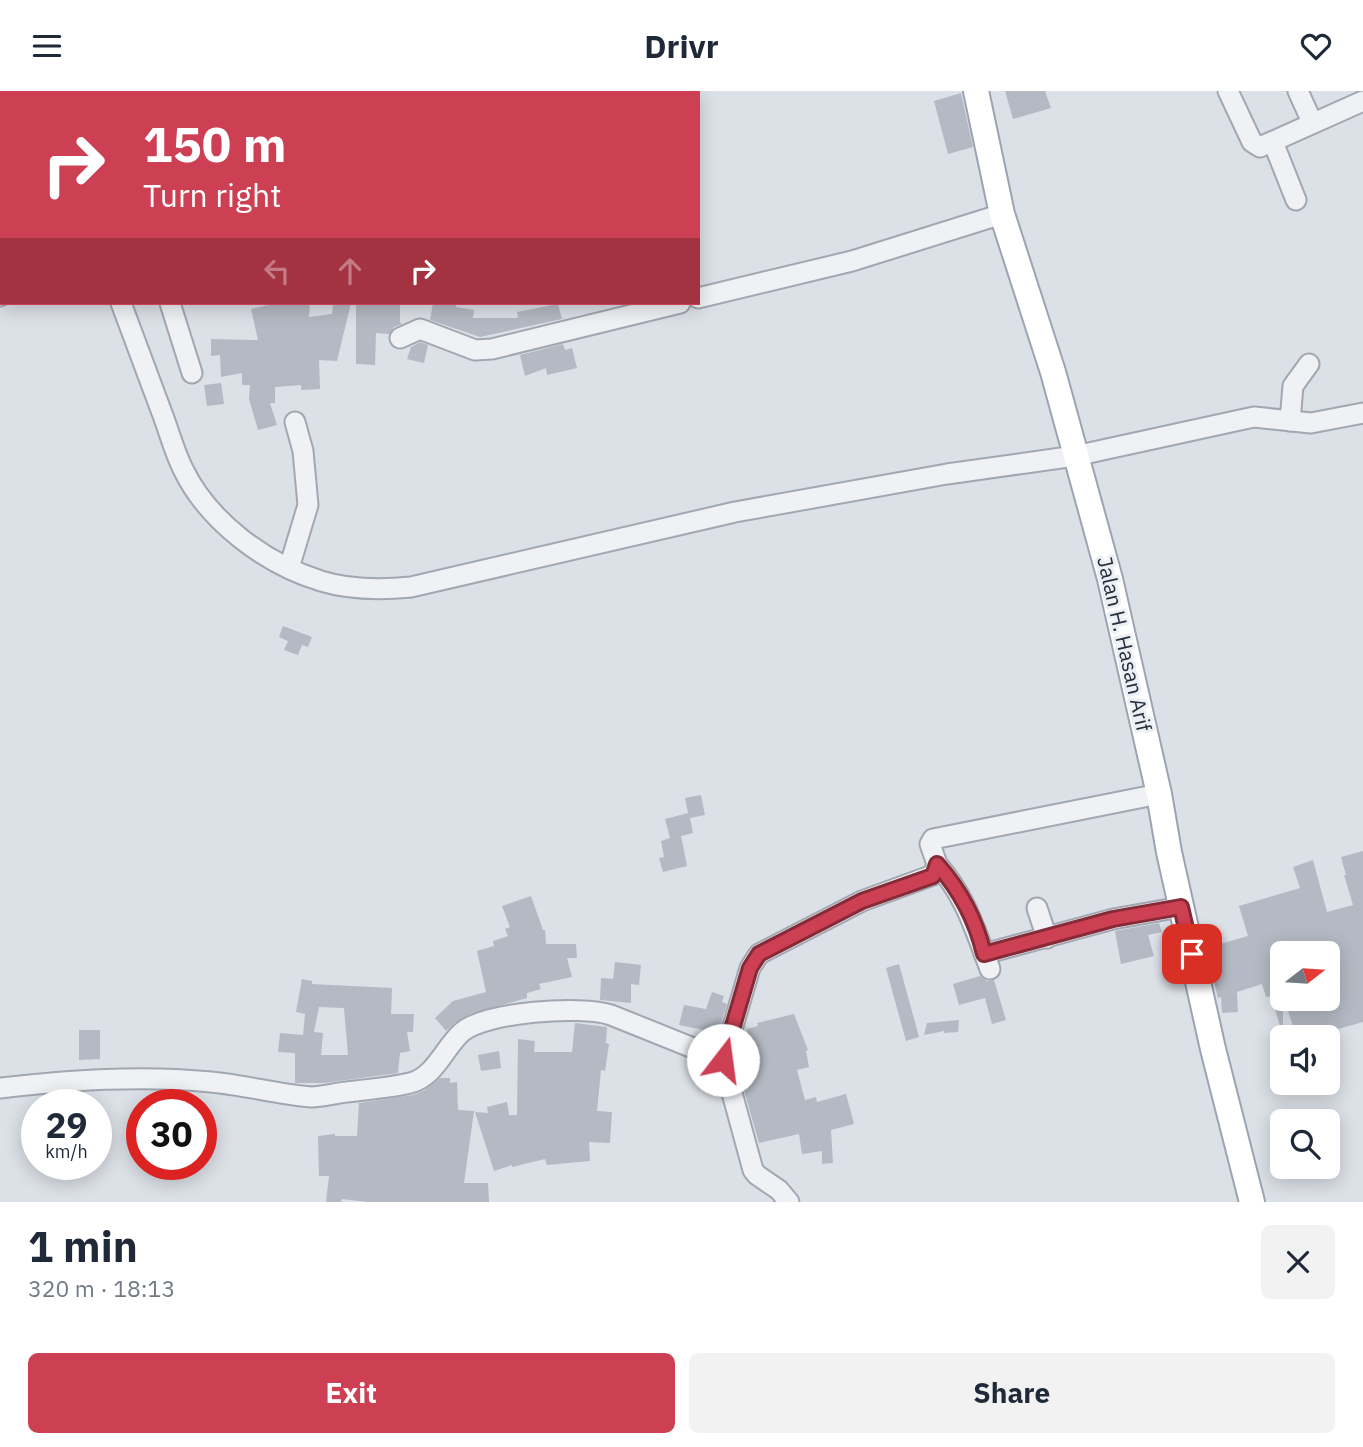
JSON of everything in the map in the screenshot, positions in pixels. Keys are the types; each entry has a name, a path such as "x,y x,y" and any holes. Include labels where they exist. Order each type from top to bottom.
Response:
{"main road":[{"name":"Jalan H. Hasan Arif","path":"976,91 1002,214 1065,415 1110,579 1159,794 1181,907 1252,1202"}],"street":[{"path":"1228,91 1255,145 1262,147 1363,101"},
{"path":"1298,91 1312,122"},
{"path":"1273,142 1296,200"},
{"path":"700,298 852,261 1002,214"},
{"path":"122,305 182,468 219,519 262,553 291,563 321,581 367,589 411,587 734,512 1254,418 1311,423 1363,413"},
{"path":"171,305 192,373"},
{"path":"400,338 420,329 466,348 492,349 672,305"},
{"path":"1290,421 1293,386 1309,364"},
{"path":"291,563 308,505 303,451 295,422"},
{"path":"1159,794 933,839 930,844 937,864 961,894 987,962 1047,938 1113,919 1181,907"},
{"path":"789,1202 779,1190 753,1170 723,1060 750,968 759,954 862,901 933,876 937,864"},
{"path":"1037,908 1047,938"},
{"path":"0,1088 69,1080 133,1079 212,1082 312,1097 380,1088 418,1081 434,1068 460,1033 471,1026 526,1013 578,1010 611,1015 723,1060"}],"building":[{"path":"1005,91 1045,91 1051,108 1013,119"},
{"path":"961,93 973,147 948,154 934,101"},
{"path":"269,305 310,305 309,317 332,314 333,305 351,305 337,361 319,360 320,389 301,390 301,385 275,387 275,403 270,403 277,425 258,430 249,399 250,385 242,385 242,373 221,377 220,355 211,356 211,339 258,340 251,309"},
{"path":"356,305 400,305 402,324 394,327 389,334 376,333 375,365 356,364"},
{"path":"433,305 456,305 474,310 473,318 518,318 517,312 558,305 562,319 480,337 430,320"},
{"path":"420,342 428,345 424,363 407,359 411,347"},
{"path":"563,344 565,350 572,348 577,368 547,375 546,368 525,376 520,355"},
{"path":"221,383 224,404 207,406 204,385"},
{"path":"283,626 312,637 308,647 302,645 298,655 284,650 288,641 279,637"},
{"path":"701,795 705,815 690,818 693,833 681,836 687,866 663,872 659,858 664,857 661,841 670,838 665,819 688,813 685,798"},
{"path":"1363,851 1363,1022 1340,1028 1340,1025 1293,1025 1288,1011 1340,1011 1340,941 1270,941 1270,996 1266,997 1262,984 1237,992 1238,1012 1222,1013 1221,997 1218,998 1206,948 1248,936 1239,906 1300,888 1293,867 1313,860 1327,912 1353,905 1341,857"},
{"path":"531,896 545,930 546,944 576,944 577,958 567,958 572,977 539,984 541,989 527,993 527,998 470,1014 446,1031 435,1018 453,1001 486,992 477,951 494,946 493,941 508,936 505,929 510,927 502,906"},
{"path":"1159,923 1162,932 1148,935 1154,956 1121,964 1115,931"},
{"path":"615,962 641,965 639,985 631,984 631,1003 600,1000 601,978 613,979"},
{"path":"899,964 919,1037 906,1041 886,968"},
{"path":"980,976 987,981 994,980 1006,1020 992,1024 985,998 959,1005 953,984"},
{"path":"302,979 312,981 312,984 392,988 391,1014 414,1014 413,1032 407,1032 410,1051 400,1053 398,1073 324,1083 295,1083 295,1053 278,1052 280,1033 303,1035 305,1014 296,1012","holes":["319,1007 344,1008 348,1055 321,1055 323,1033 314,1032"]},
{"path":"712,992 724,996 722,1002 727,1004 718,1033 679,1025 684,1005 706,1009"},
{"path":"1276,1011 1283,1011 1283,1025 1280,1025"},
{"path":"794,1014 808,1050 809,1067 797,1070 805,1100 816,1097 817,1102 846,1094 854,1124 831,1130 833,1163 822,1164 822,1151 802,1154 799,1134 759,1143 736,1062 737,1056 753,1050 747,1029 758,1026 757,1023"},
{"path":"959,1020 958,1032 944,1031 924,1035 927,1023"},
{"path":"575,1023 607,1027 606,1043 609,1044 605,1071 601,1070 597,1111 612,1112 610,1143 589,1142 590,1161 547,1165 545,1159 494,1171 475,1112 488,1113 487,1107 507,1102 509,1115 517,1115 518,1039 535,1041 534,1052 572,1052"},
{"path":"79,1030 100,1030 100,1059 79,1060"},
{"path":"499,1051 501,1068 481,1071 478,1055"},
{"path":"440,1078 450,1078 450,1083 457,1082 458,1110 474,1111 464,1183 488,1183 489,1202 367,1202 342,1199 341,1202 326,1202 329,1176 319,1176 318,1136 357,1136 359,1103 413,1095 425,1090"}],"route":[{"path":"723,1060 750,968 759,954 862,901 933,876 937,864 961,894 984,954 1113,919 1181,907 1192,954"}]}
